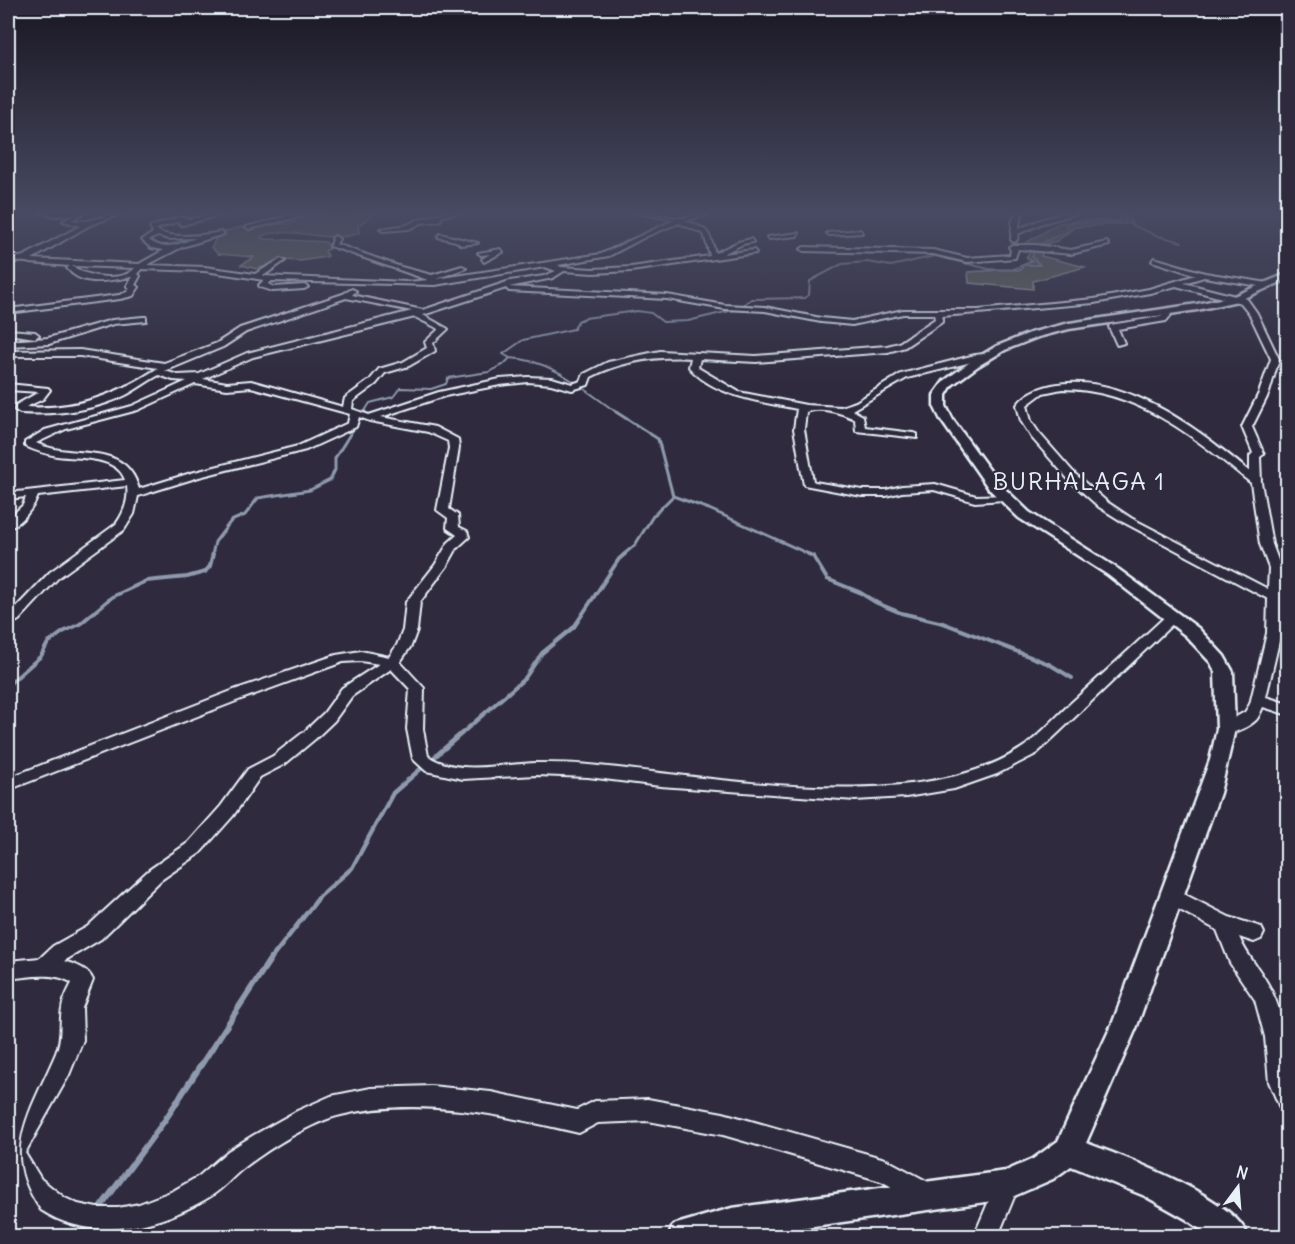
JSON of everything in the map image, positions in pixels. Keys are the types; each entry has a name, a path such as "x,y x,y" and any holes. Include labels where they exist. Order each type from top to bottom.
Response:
{"street":[{"path":"72,269 74,272 97,280 133,275 138,269"},
{"path":"212,269 271,279 263,285 273,289 329,288 341,282 432,280 513,269"},
{"path":"256,277 268,269"},
{"path":"401,269 432,280 459,269"},
{"path":"8,621 24,608 37,591 56,573 128,519 133,488 132,476 104,459 47,451 29,444 50,430 105,417 162,398 249,356 324,334 444,307 497,289 558,274 561,269"},
{"path":"562,269 593,272 630,269"},
{"path":"1184,269 1204,275 1265,285"},
{"path":"8,311 29,307 55,307 75,301 96,301 126,296 135,287 131,286 136,276 133,275"},
{"path":"497,289 667,297 725,308 765,309 841,322 862,322 903,312 978,312 1094,301 1150,291 1204,275"},
{"path":"684,1236 732,1223 1007,1185 1043,1169 1068,1150 1124,1026 1210,793 1226,729 1224,672 1208,646 1173,616 1113,572 1024,515 993,486 960,440 940,406 940,395 948,383 989,355 1050,330 1237,298 1287,276"},
{"path":"8,387 45,390 40,397 19,407 20,410 53,409 99,403 121,394 162,369 220,345 243,330 279,322 302,309 346,296 365,283"},
{"path":"1174,283 1237,298 1246,303 1275,359 1264,393 1247,427 1258,453 1255,456 1256,482 1266,544 1275,568 1274,633 1259,700 1251,716 1226,729"},
{"path":"8,496 133,488 302,448 352,425 352,411 348,400 373,382 382,371 406,364 432,349 429,342 444,329 419,312 346,296"},
{"path":"1120,343 1113,327 1163,319 1167,315 1163,312"},
{"path":"370,418 477,385 542,381 578,385 587,376 610,364 660,354 770,358 888,349 902,345 939,321 938,314 945,313"},
{"path":"8,344 49,341 112,322 143,319"},
{"path":"8,332 37,335 29,343"},
{"path":"8,353 80,353 162,369 176,377 199,379 227,386 251,384 268,387 292,394 293,397 352,411 370,418 431,429 453,439 454,448 443,510 454,517 453,528 463,534 413,602 410,630 404,646 392,662 347,692 329,717 279,760 254,773 227,811 194,848 155,875 94,933 60,952 45,966"},
{"path":"844,410 863,402 889,383 910,373 966,358 989,355"},
{"path":"696,356 693,367 697,371 736,394 805,408 816,406 844,410 860,418 860,429 913,436"},
{"path":"1256,482 1214,446 1175,421 1110,390 1081,386 1054,387 1032,396 1022,405 1022,412 1030,428 1060,466 1097,500 1125,519 1273,596"},
{"path":"99,403 99,411 105,417"},
{"path":"805,408 801,411 798,422 798,434 804,446 808,483 862,493 935,488 975,499 1004,496"},
{"path":"8,525 27,506 33,494"},
{"path":"8,784 239,694 341,658 361,656 392,662 417,688 415,729 426,763 463,773 536,769 588,771 672,781 855,794 906,791 954,783 991,770 1030,750 1173,616"},
{"path":"1259,700 1287,710"},
{"path":"1172,896 1224,924 1254,933"},
{"path":"1224,924 1237,957 1264,996 1275,1037 1280,1082 1287,1100"},
{"path":"8,970 45,966 76,974 83,980 72,1008 72,1040 61,1067 12,1153 35,1190 63,1213 93,1221 151,1212 204,1187 241,1156 291,1127 339,1104 409,1097 472,1100 579,1122 595,1112 648,1110 723,1124 885,1171 932,1196"},
{"path":"1068,1150 1121,1169 1174,1196 1222,1226 1233,1236"},
{"path":"986,1236 1007,1185"}],"green space":[{"path":"1077,269 1033,281 1033,289 969,283 968,272"}],"waterway":[{"path":"510,358 503,354 523,340 574,329 578,321 585,318 637,311 651,313 663,322 688,321 734,310 752,299 804,298 809,295 810,281 832,269"},
{"path":"991,269 1021,269"},
{"path":"363,414 370,403 393,397 400,388 431,389 446,384 448,378 489,372 503,365 510,358"},
{"path":"510,358 526,360 555,370 618,413"},
{"path":"212,555 215,542 231,521 245,515 258,498 310,490 330,480 335,470 335,458 364,412"},
{"path":"618,413 658,439 673,496"},
{"path":"623,555 635,545 653,516 673,496"},
{"path":"673,496 709,509 811,555"},
{"path":"8,685 41,656 48,643 63,632 80,624 112,597 146,581 187,577 205,572 210,566 213,554"},
{"path":"461,734 525,678 542,653 574,627 619,559 625,554"},
{"path":"808,554 813,556 827,579 859,592 877,603 901,613 943,623 1049,664 1072,678"},
{"path":"430,761 462,733"},
{"path":"270,960 320,896 352,868 393,793 424,766"},
{"path":"97,1212 165,1120 271,958"},
{"path":"79,1236 87,1225"}],"district":[{"name":"BURHALAGA 1","path":"1079,482"}]}
